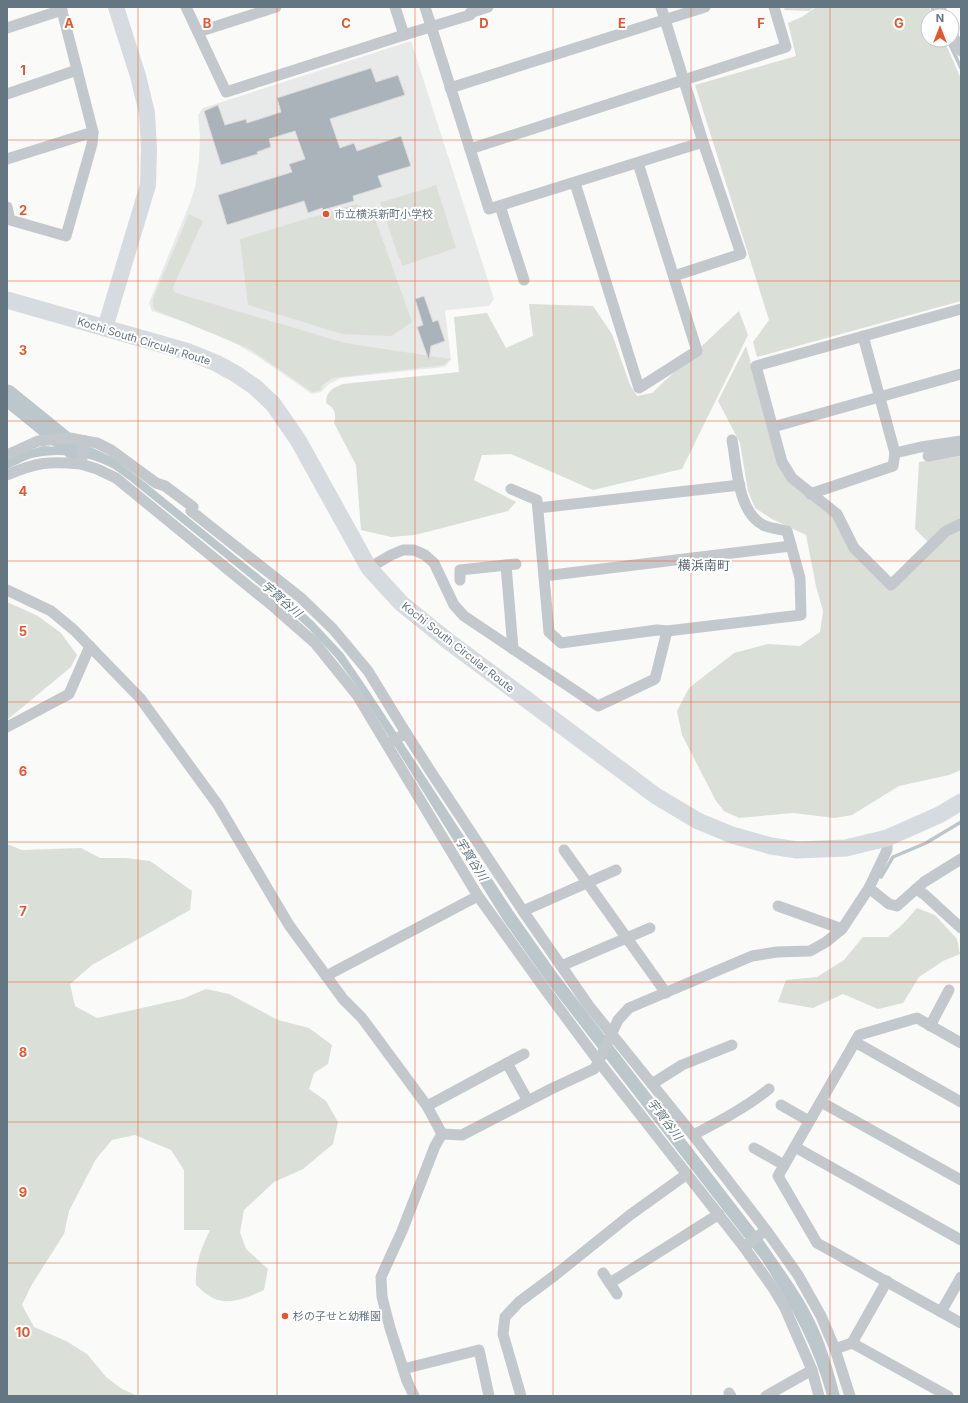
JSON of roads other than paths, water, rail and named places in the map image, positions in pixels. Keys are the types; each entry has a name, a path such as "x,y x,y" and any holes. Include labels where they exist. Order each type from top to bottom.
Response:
{"main road":[{"name":"Kochi South Circular Route","path":"7,300 189,352 216,363 236,374 274,404 283,416 298,440 369,568 401,603 656,796 698,821 732,835 771,846 796,850 846,848 887,838 939,815 961,802"}],"street":[{"path":"105,328 148,184 149,149 147,112 138,76 116,7"},
{"path":"186,7 226,92 470,15 470,13 488,7"},
{"path":"198,32 276,7"},
{"path":"395,7 404,35"},
{"path":"424,7 489,210 703,142"},
{"path":"661,7 703,142 741,254 674,276"},
{"path":"450,88 705,7"},
{"path":"470,149 786,47 774,7"},
{"path":"7,28 62,8 93,132 92,144 66,236 10,220 7,207"},
{"path":"7,94 77,70"},
{"path":"7,159 93,132"},
{"path":"575,183 639,388 697,351 638,163"},
{"path":"500,206 524,280"},
{"path":"961,309 756,366 782,462 792,478 810,494 837,514 854,548 891,585 946,531 961,524"},
{"path":"810,494 893,466 895,453 863,336"},
{"path":"773,427 961,374"},
{"path":"7,455 38,441 52,438 70,438 85,443 97,443 111,450 156,483 165,486 193,507 191,511 301,598 333,629 368,671 405,734 523,912 561,966 611,1035 693,1135 798,1275 821,1316 835,1349 850,1396"},
{"path":"511,488 537,500 548,632 561,643 657,630 667,631 801,615 800,578 787,531 768,527 755,518 745,504 732,440"},
{"path":"895,453 921,447 961,441"},
{"path":"82,462 85,443"},
{"path":"928,456 961,450"},
{"path":"7,476 38,463 82,462 116,478 274,607 315,643 357,695 389,743 478,896 547,992 687,1174 746,1245 785,1308 812,1370 819,1396"},
{"path":"538,508 740,485"},
{"path":"544,576 791,546"},
{"path":"369,568 403,550 414,550 425,555 434,563 454,605 464,616 598,706 655,679 667,631"},
{"path":"460,580 460,570 511,564 513,649"},
{"path":"7,590 51,611 74,630 140,698 218,806 289,925 343,999 362,1018 427,1106 442,1134"},
{"path":"7,727 69,694 90,646"},
{"path":"389,743 405,734"},
{"path":"442,1134 462,1135 594,1068 600,1059 618,1020 629,1008 752,956 777,952 810,951 826,942 842,929 869,888 887,850 887,838"},
{"path":"564,850 666,993"},
{"path":"869,888 889,904 897,906 924,882 961,859"},
{"path":"523,912 616,870"},
{"path":"916,889 925,895 961,928"},
{"path":"326,976 478,896"},
{"path":"778,906 842,929"},
{"path":"561,966 650,928"},
{"path":"930,1026 949,990"},
{"path":"961,1043 917,1018 858,1035 778,1176 817,1242 961,1323"},
{"path":"855,1042 961,1102"},
{"path":"652,1084 682,1065 732,1045"},
{"path":"427,1106 524,1054"},
{"path":"507,1063 528,1101"},
{"path":"693,1135 732,1115 769,1089"},
{"path":"821,1102 961,1180"},
{"path":"780,1105 810,1121"},
{"path":"414,1396 403,1369 390,1328 382,1297 381,1277 402,1231 435,1146 442,1134"},
{"path":"795,1147 961,1240"},
{"path":"754,1148 784,1165"},
{"path":"520,1396 503,1334 505,1318 519,1302 630,1215 687,1174"},
{"path":"610,1283 719,1214"},
{"path":"746,1245 764,1231"},
{"path":"603,1273 617,1294"},
{"path":"941,1312 961,1277"},
{"path":"835,1349 852,1343 887,1281"},
{"path":"852,1343 948,1396"},
{"path":"403,1369 479,1350 489,1396"},
{"path":"766,1396 812,1370"}],"water":[{"name":"宇賀谷川","path":"58,441 93,448 112,457 288,598 313,621 343,653 513,911 556,972 766,1244 794,1285 807,1306 822,1336 840,1396 827,1396 822,1378 800,1325 761,1259 546,981 503,920 361,692 336,658 309,629 276,599 129,480 113,469 90,459 51,455 32,458 7,469 7,460 23,452 43,446 59,447"}],"waterway":[{"path":"952,48 961,68"},
{"path":"7,395 76,451"},
{"path":"881,877 893,857 926,843 961,822"}],"place":[{"name":"市立横浜新町小学校","path":"326,214"},
{"name":"杉の子せと幼稚園","path":"285,1316"}],"district":[{"name":"横浜南町","path":"704,565"}]}
